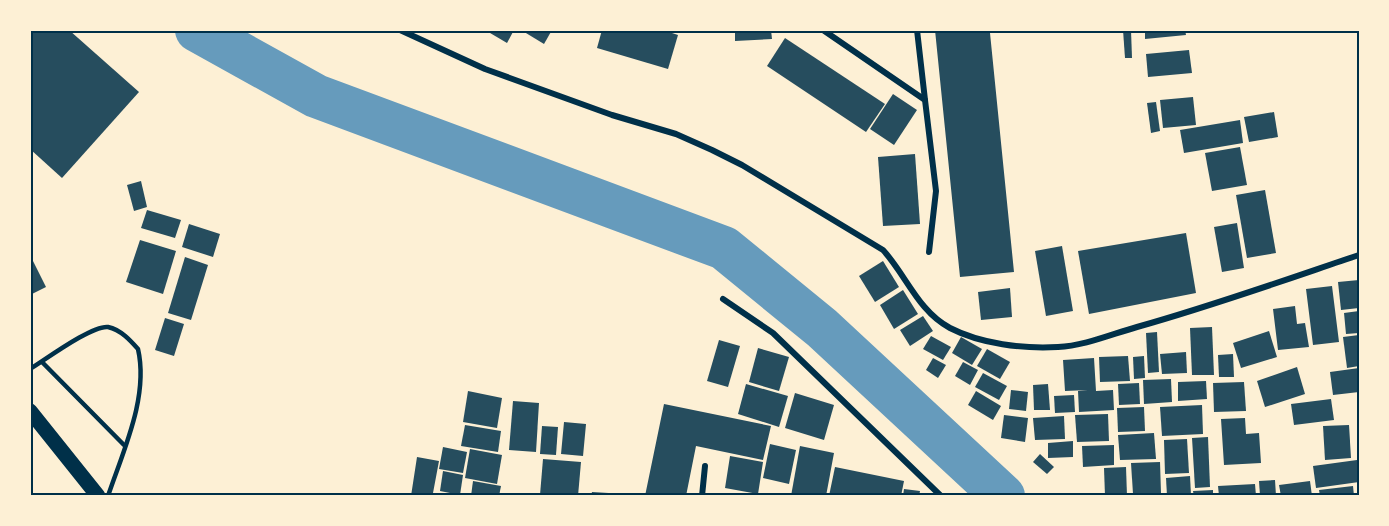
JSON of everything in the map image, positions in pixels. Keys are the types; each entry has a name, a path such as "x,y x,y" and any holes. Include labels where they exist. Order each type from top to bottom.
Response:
{"main road":[{"path":"30,411 98,496"}],"street":[{"path":"400,30 485,69 612,115 676,134 742,165 883,250 899,267 918,300 929,312 951,328 988,341 1033,346 1072,345 1208,307 1359,255"},
{"path":"823,30 925,100"},
{"path":"917,30 936,191 929,252"},
{"path":"723,299 773,333 941,496"},
{"path":"702,496 705,466"}],"lane":[{"path":"30,369 90,332 105,327 118,330 128,337 138,349 141,377 108,496"},
{"path":"42,362 124,445"}],"building":[{"path":"30,30 69,30 139,92 62,178 30,149"},
{"path":"485,30 514,30 507,43"},
{"path":"521,30 552,30 544,44"},
{"path":"602,30 663,30 678,35 668,69 597,48"},
{"path":"735,30 771,30 772,39 735,41"},
{"path":"935,30 1006,30 990,33 1014,272 960,277"},
{"path":"1123,30 1131,30 1132,58 1125,58"},
{"path":"1145,30 1185,30 1186,35 1145,39"},
{"path":"785,38 885,104 866,132 767,66"},
{"path":"1189,50 1192,73 1148,77 1146,54"},
{"path":"893,94 917,110 894,145 870,129"},
{"path":"1193,97 1196,125 1163,128 1160,100"},
{"path":"1156,102 1160,131 1151,133 1147,103"},
{"path":"1274,112 1278,137 1249,142 1244,117"},
{"path":"1240,120 1243,143 1184,153 1180,130"},
{"path":"1240,147 1247,185 1212,191 1205,153"},
{"path":"915,154 920,224 883,226 878,157"},
{"path":"141,181 147,207 134,211 127,185"},
{"path":"1265,190 1276,253 1247,258 1236,195"},
{"path":"147,210 181,220 175,238 141,228"},
{"path":"1237,223 1244,268 1222,272 1214,227"},
{"path":"189,224 220,234 213,257 182,247"},
{"path":"1186,233 1196,293 1089,314 1078,251"},
{"path":"140,240 176,251 163,294 126,282"},
{"path":"1062,246 1073,311 1046,316 1035,251"},
{"path":"30,255 46,287 30,295"},
{"path":"185,257 208,265 191,320 168,313"},
{"path":"883,261 899,287 875,302 859,276"},
{"path":"1359,280 1359,308 1341,310 1338,282"},
{"path":"1332,286 1339,342 1313,345 1306,289"},
{"path":"1010,288 1012,317 981,320 978,292"},
{"path":"903,290 918,314 894,329 880,305"},
{"path":"1295,306 1297,324 1305,323 1309,347 1278,350 1273,309"},
{"path":"1359,311 1359,333 1346,334 1344,313"},
{"path":"923,316 933,331 910,346 900,330"},
{"path":"165,318 184,324 174,356 155,350"},
{"path":"1212,327 1214,375 1192,375 1190,328"},
{"path":"1269,331 1277,357 1241,368 1233,343"},
{"path":"1157,332 1159,372 1148,373 1146,333"},
{"path":"1359,335 1359,366 1347,368 1343,337"},
{"path":"931,336 951,347 943,360 923,349"},
{"path":"961,337 982,349 972,365 952,353"},
{"path":"719,340 740,346 728,387 707,381"},
{"path":"758,348 789,357 779,391 749,382"},
{"path":"987,349 1010,362 1000,379 977,366"},
{"path":"1186,352 1187,373 1162,374 1160,354"},
{"path":"1233,354 1234,377 1219,377 1218,355"},
{"path":"1128,356 1130,381 1100,382 1099,357"},
{"path":"1144,356 1145,378 1134,379 1133,357"},
{"path":"933,358 946,365 938,378 926,370"},
{"path":"1094,358 1096,391 1113,390 1114,410 1079,412 1078,391 1088,390 1065,391 1063,360"},
{"path":"963,362 978,370 970,385 955,376"},
{"path":"1297,367 1305,394 1265,407 1257,381"},
{"path":"1359,368 1359,392 1333,395 1330,372"},
{"path":"983,373 1007,386 999,400 975,387"},
{"path":"1171,379 1172,402 1144,404 1143,380"},
{"path":"1206,381 1207,399 1178,401 1178,382"},
{"path":"1244,382 1246,411 1214,412 1213,383"},
{"path":"1139,383 1140,404 1119,405 1118,384"},
{"path":"746,384 788,396 779,427 738,414"},
{"path":"1048,384 1050,410 1034,410 1033,385"},
{"path":"1011,390 1028,392 1026,411 1009,409"},
{"path":"468,391 502,398 497,428 463,422"},
{"path":"976,391 1001,406 993,420 968,405"},
{"path":"795,393 834,405 824,440 785,428"},
{"path":"1074,395 1075,412 1055,413 1054,396"},
{"path":"1331,399 1334,420 1294,425 1291,404"},
{"path":"513,401 539,403 536,452 509,450"},
{"path":"664,404 771,426 763,460 696,446 686,496 645,496"},
{"path":"1202,405 1203,434 1162,436 1160,407"},
{"path":"1144,407 1145,431 1118,432 1117,408"},
{"path":"1108,414 1109,441 1077,442 1075,415"},
{"path":"1004,415 1028,418 1025,442 1001,438"},
{"path":"1064,416 1065,439 1035,440 1033,418"},
{"path":"1245,418 1246,434 1259,433 1261,463 1224,465 1221,419"},
{"path":"564,422 586,424 583,456 561,454"},
{"path":"465,425 501,431 498,452 461,446"},
{"path":"1349,425 1351,458 1325,460 1323,426"},
{"path":"542,426 558,427 556,455 540,454"},
{"path":"1154,433 1156,459 1120,460 1118,435"},
{"path":"1208,437 1210,487 1195,488 1192,438"},
{"path":"1187,439 1189,473 1165,474 1164,440"},
{"path":"1073,441 1073,457 1048,458 1048,443"},
{"path":"770,444 796,450 789,484 763,478"},
{"path":"1114,445 1114,465 1083,467 1082,446"},
{"path":"800,446 834,453 826,496 791,496"},
{"path":"443,447 467,452 463,473 439,469"},
{"path":"470,449 502,455 497,484 465,478"},
{"path":"1040,454 1054,467 1047,474 1033,462"},
{"path":"730,456 763,462 758,494 725,488"},
{"path":"417,457 439,461 433,493 441,496 411,496"},
{"path":"543,459 581,462 578,496 540,495"},
{"path":"1357,460 1359,482 1316,488 1313,466"},
{"path":"1160,462 1161,493 1133,494 1131,463"},
{"path":"835,467 904,481 901,496 829,496"},
{"path":"1126,467 1127,496 1105,496 1104,468"},
{"path":"443,471 463,475 460,495 440,491"},
{"path":"1190,476 1191,495 1167,496 1166,478"},
{"path":"1275,480 1276,496 1260,496 1259,481"},
{"path":"473,481 501,486 499,496 471,496"},
{"path":"1310,481 1312,496 1281,496 1279,485"},
{"path":"1255,484 1256,496 1219,496 1218,486"},
{"path":"1353,486 1354,496 1320,496 1319,490"},
{"path":"904,489 920,491 919,496 903,496"},
{"path":"1213,490 1213,496 1194,496 1193,491"},
{"path":"592,492 625,494 625,496 591,496"}],"waterway":[{"path":"197,30 316,96 724,248 822,328 1003,496"}]}
